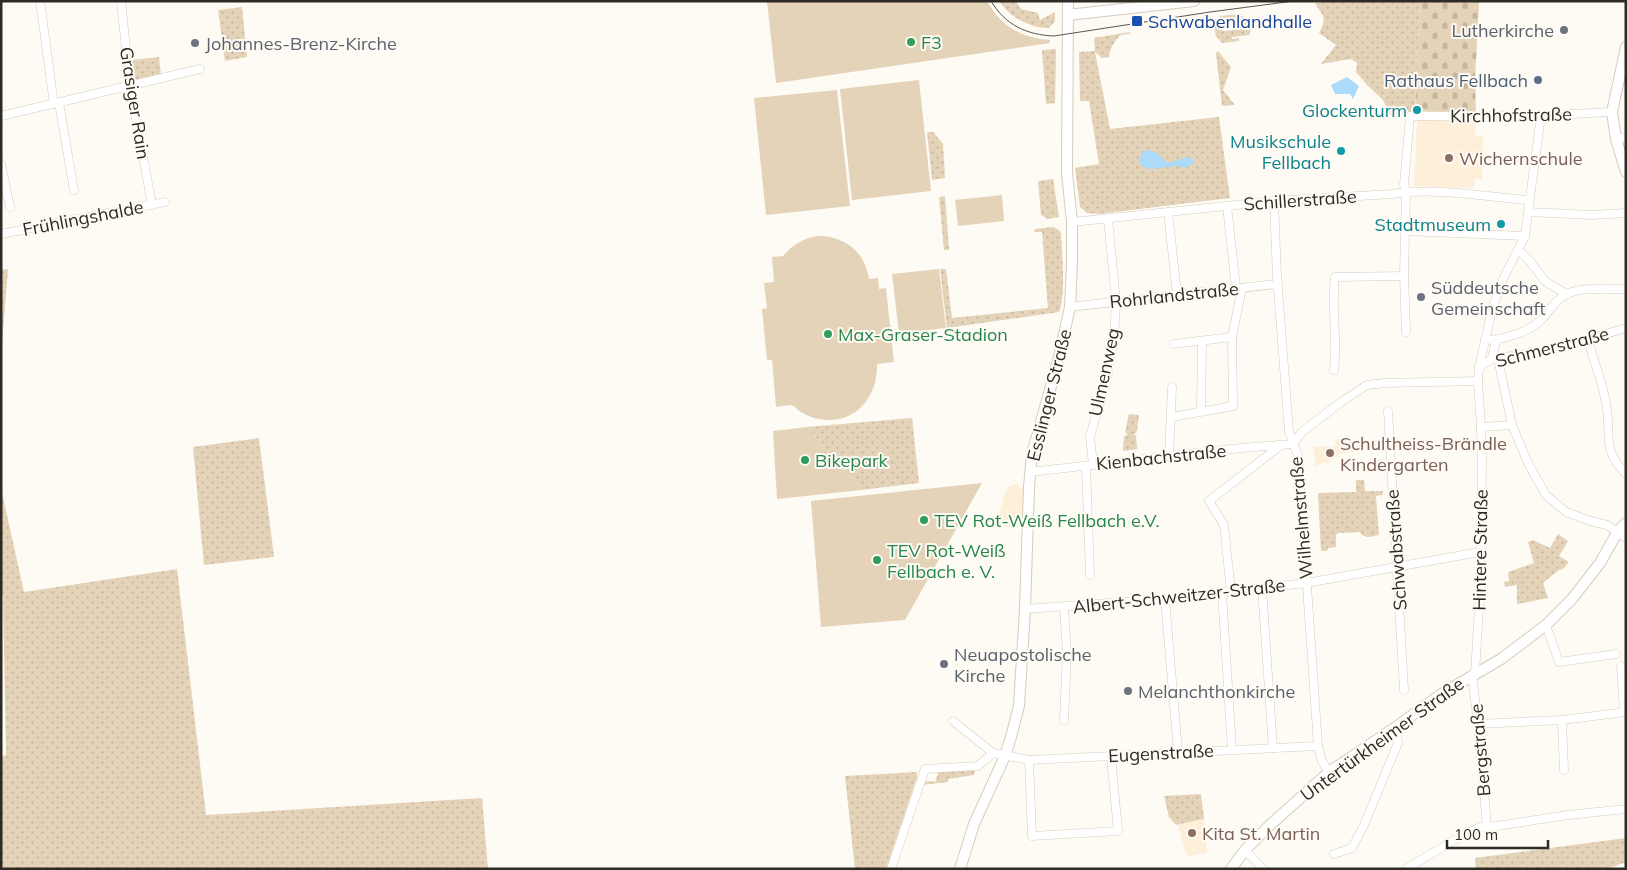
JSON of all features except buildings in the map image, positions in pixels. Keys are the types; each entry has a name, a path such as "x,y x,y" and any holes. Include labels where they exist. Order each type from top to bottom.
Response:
{"main road":[{"name":"Esslinger Straße","path":"960,869 974,824 1012,737 1019,706 1030,472 1036,435 1059,356 1070,307 1072,222 1067,173 1068,1"},
{"path":"1068,15 1194,1"},
{"path":"1626,47 1612,112 1621,138 1626,172"},
{"name":"Untertürkheimer Straße","path":"1231,869 1245,850 1283,812 1329,772 1396,727 1440,694 1500,659 1546,625 1572,599 1622,534 1626,523"}],"street":[{"path":"40,1 56,104 74,190"},
{"name":"Grasiger Rain","path":"121,1 130,87 152,205"},
{"path":"1,116 200,69"},
{"name":"Kirchhofstraße","path":"1406,192 1404,185 1410,116 1541,115 1612,112"},
{"name":"Hintere Straße","path":"1474,674 1480,591 1481,427 1479,367 1493,306 1502,281 1525,236 1541,115"},
{"path":"1,164 10,207"},
{"path":"1406,192 1404,276 1406,332"},
{"name":"Schillerstraße","path":"1072,222 1274,201 1406,192 1529,200"},
{"name":"Wilhelmstraße","path":"1274,201 1289,432 1298,455 1318,746 1322,761 1329,772"},
{"name":"Frühlingshalde","path":"1,234 165,202"},
{"path":"1172,418 1233,406 1232,337 1239,288 1227,206"},
{"path":"1168,212 1177,294"},
{"path":"1528,212 1592,215 1626,213"},
{"name":"Ulmenweg","path":"1090,575 1090,436 1111,359 1116,301 1108,219"},
{"path":"1405,231 1525,236"},
{"path":"1518,250 1528,259 1546,282 1567,294"},
{"path":"1334,370 1336,357 1333,295 1335,277 1404,276"},
{"name":"Rohrlandstraße","path":"1070,307 1278,284"},
{"path":"1485,340 1496,340 1517,334 1539,322 1554,304 1567,294 1584,290 1626,289"},
{"name":"Schmerstraße","path":"1479,367 1495,359 1550,350 1626,328"},
{"path":"1174,344 1232,337"},
{"path":"1496,340 1495,359 1512,425 1528,463 1546,495 1566,512 1590,521 1608,525 1622,534"},
{"path":"1588,340 1607,408 1608,442 1615,463 1626,474"},
{"path":"1201,412 1202,342"},
{"path":"1293,444 1302,432 1361,388 1377,383 1478,382"},
{"path":"1169,456 1172,387"},
{"name":"Schwabstraße","path":"1388,411 1404,690"},
{"path":"1481,427 1512,425"},
{"name":"Kienbachstraße","path":"1030,472 1293,444"},
{"path":"1231,592 1224,525 1209,501 1281,445"},
{"name":"Albert-Schweitzer-Straße","path":"1025,609 1165,599 1306,583 1480,552"},
{"path":"1262,588 1274,748"},
{"path":"1222,593 1232,750"},
{"path":"1165,599 1178,752"},
{"path":"1064,607 1068,653 1064,720"},
{"path":"1546,625 1559,662 1616,654"},
{"path":"1478,724 1562,720 1625,712 1621,666"},
{"name":"Bergstraße","path":"1474,674 1487,826"},
{"path":"1562,720 1564,770"},
{"path":"891,869 925,769 978,766 993,753 953,721"},
{"path":"1334,854 1352,848 1364,825 1398,743 1396,727"},
{"name":"Eugenstraße","path":"993,753 1029,760 1318,746"},
{"path":"1029,760 1032,836 1118,831 1111,756"},
{"path":"1406,869 1472,830 1487,826 1626,809"},
{"path":"1245,850 1264,869"}],"shaded area":[{"name":"Wichernschule","path":"1417,120 1476,122 1475,136 1483,137 1482,179 1475,179 1474,188 1414,186"},
{"name":"Schultheiss-Brändle Kindergarten","path":"1343,438 1343,446 1354,446 1354,452 1339,454 1327,464 1325,462 1315,466 1314,447 1335,446 1336,439"},
{"path":"1018,484 1019,488 1023,488 1022,528 1000,527 998,524 999,515 1004,495 1008,487"},
{"name":"Kita St. Martin","path":"1204,819 1207,852 1187,857 1178,825"}],"green space":[{"name":"F3","path":"767,1 987,1 999,18 1013,30 1030,37 1050,40 1050,43 776,83"},
{"path":"999,1 1016,1 1021,9 1038,13 1040,20 1055,12 1055,21 1049,28 1028,24 1015,17"},
{"path":"1339,1 1420,1 1415,111 1409,114 1391,116 1383,100 1356,72 1357,63 1351,59 1321,64 1336,45 1319,33 1324,20 1315,3"},
{"path":"1420,2 1479,2 1475,81 1476,112 1415,111"},
{"path":"242,7 247,57 225,61 218,10"},
{"path":"1240,14 1252,28 1249,35 1232,37 1232,39 1239,38 1239,41 1222,43 1216,36 1214,27 1224,31 1235,30 1237,25 1234,21 1224,21 1219,16"},
{"path":"1130,32 1130,34 1121,35 1117,39 1111,48 1109,57 1102,58 1095,52 1110,129 1219,117 1230,198 1099,214 1087,213 1080,207 1075,168 1099,164 1089,101 1080,101 1079,52 1095,51 1094,38"},
{"path":"1056,49 1055,103 1046,104 1042,50"},
{"path":"1218,51 1231,67 1223,90 1235,105 1222,106 1216,53"},
{"path":"159,57 161,76 135,83 132,60"},
{"path":"919,80 931,191 852,200 840,89"},
{"path":"837,90 850,206 766,215 754,98"},
{"path":"927,132 933,132 943,144 945,178 932,180"},
{"path":"1053,179 1059,217 1048,219 1041,215 1038,181"},
{"path":"1002,195 1004,221 958,226 955,200"},
{"path":"945,196 949,250 944,250 939,197"},
{"path":"1053,227 1061,233 1063,285 1059,312 947,328 940,269 946,269 952,318 1048,308 1042,232 1034,232 1035,229"},
{"name":"Max-Graser-Stadion","path":"818,236 837,239 852,247 863,261 869,279 878,278 879,289 886,288 894,362 877,364 873,388 869,398 862,406 843,418 832,420 812,417 791,405 776,407 772,360 767,360 762,309 767,308 764,283 774,282 772,257 783,256 799,243 808,238"},
{"path":"8,269 1,357 1,270"},
{"path":"939,269 946,328 899,333 892,274"},
{"path":"1129,414 1139,415 1137,431 1134,435 1136,435 1137,449 1123,451 1124,436 1128,435 1125,432"},
{"path":"912,418 919,483 861,490 807,427"},
{"name":"Bikepark","path":"807,427 861,490 777,499 773,431"},
{"path":"259,438 274,557 204,565 193,447"},
{"path":"1356,480 1364,480 1365,491 1383,491 1382,495 1376,496 1379,535 1368,537 1360,532 1338,533 1336,535 1336,547 1328,548 1327,551 1321,551 1318,493 1356,492"},
{"name":"TEV Rot-Weiß Fellbach e. V.","path":"982,483 905,620 821,627 811,501"},
{"path":"1,488 24,592 177,569 206,815 482,798 488,869 1,869 1,757 6,755 3,595 1,596"},
{"path":"1558,534 1568,541 1559,556 1569,562 1562,570 1560,569 1543,583 1548,598 1517,604 1517,585 1505,587 1504,582 1509,581 1508,572 1534,563 1528,542 1533,540 1550,548"},
{"path":"975,768 974,775 948,779 948,782 921,785 927,781 935,782 940,769"},
{"path":"917,772 917,777 886,869 855,869 845,776"},
{"path":"1201,794 1204,819 1176,825 1169,817 1164,796"},
{"path":"1626,838 1626,862 1607,869 1476,869 1475,858"}],"water":[{"path":"1347,77 1359,86 1353,99 1350,94 1335,94 1331,85"},
{"path":"1148,150 1157,153 1166,162 1188,158 1192,158 1194,161 1193,164 1185,168 1178,166 1150,169 1141,166 1140,162 1143,151"}],"tram line":[{"path":"991,1 1003,16 1018,27 1026,31 1054,36 1294,1"}],"place":[{"name":"Schwabenlandhalle","path":"1137,21"},
{"name":"Lutherkirche","path":"1564,30"},
{"name":"F3","path":"911,42"},
{"name":"Johannes-Brenz-Kirche","path":"195,43"},
{"name":"Rathaus Fellbach","path":"1538,80"},
{"name":"Glockenturm","path":"1417,110"},
{"name":"Musikschule Fellbach","path":"1341,151"},
{"name":"Wichernschule","path":"1449,158"},
{"name":"Stadtmuseum","path":"1501,224"},
{"name":"Süddeutsche Gemeinschaft","path":"1421,297"},
{"name":"Max-Graser-Stadion","path":"828,334"},
{"name":"Schultheiss-Brändle Kindergarten","path":"1330,453"},
{"name":"Bikepark","path":"805,460"},
{"name":"TEV Rot-Weiß Fellbach e.V.","path":"924,520"},
{"name":"TEV Rot-Weiß Fellbach e. V.","path":"877,560"},
{"name":"Neuapostolische Kirche","path":"944,664"},
{"name":"Melanchthonkirche","path":"1128,691"},
{"name":"Kita St. Martin","path":"1192,833"}]}
